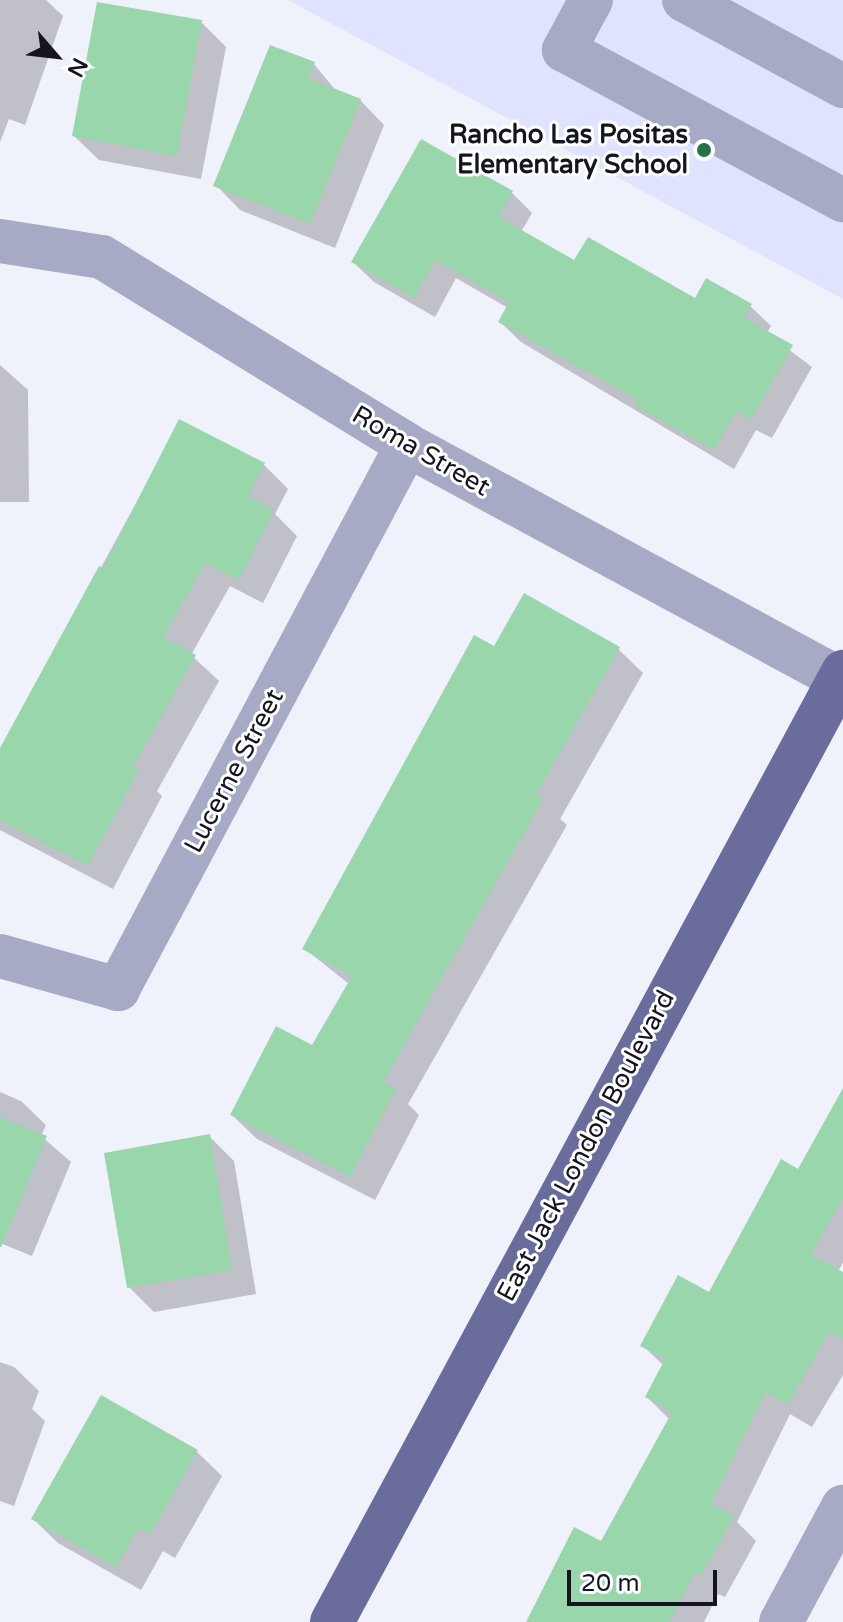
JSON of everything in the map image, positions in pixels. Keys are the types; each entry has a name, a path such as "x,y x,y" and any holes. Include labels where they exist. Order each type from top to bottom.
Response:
{"main road":[{"name":"East Jack London Boulevard","path":"332,1622 841,676"}],"street":[{"path":"591,0 564,50 843,200"},
{"path":"684,0 843,86"},
{"name":"Roma Street","path":"0,241 102,257 407,445 841,676"},
{"name":"Lucerne Street","path":"0,956 118,989 407,445"},
{"path":"781,1622 843,1507"}],"shaded area":[{"name":"Rancho Las Positas Elementary School","path":"288,0 843,0 843,299"}],"building":[{"path":"97,2 202,20 177,156 72,136"},
{"path":"270,45 315,62 308,78 361,99 310,224 213,186"},
{"path":"421,139 513,191 499,217 574,260 588,237 695,298 706,278 752,304 744,318 793,345 751,420 736,411 714,450 635,406 638,400 498,322 509,302 435,260 414,298 351,262"},
{"path":"179,419 265,463 248,496 274,510 239,580 205,563 163,637 196,655 133,767 139,770 88,866 0,820 0,748 99,566 103,568"},
{"path":"524,593 620,647 536,795 543,799 383,1082 396,1089 350,1177 230,1115 276,1026 312,1045 352,976 302,949 474,635 494,646"},
{"path":"843,1088 843,1197 811,1255 843,1272 843,1339 829,1332 788,1405 766,1392 711,1503 734,1516 702,1575 695,1572 669,1622 526,1622 574,1527 601,1541 672,1412 645,1397 665,1359 640,1346 678,1275 709,1292 781,1159 798,1169"},
{"path":"0,1117 47,1136 1,1247 0,1247"},
{"path":"210,1134 232,1270 127,1288 104,1153"},
{"path":"101,1395 198,1450 150,1535 138,1528 116,1567 31,1519"}],"place":[{"name":"Rancho Las Positas Elementary School","path":"704,150"}]}
